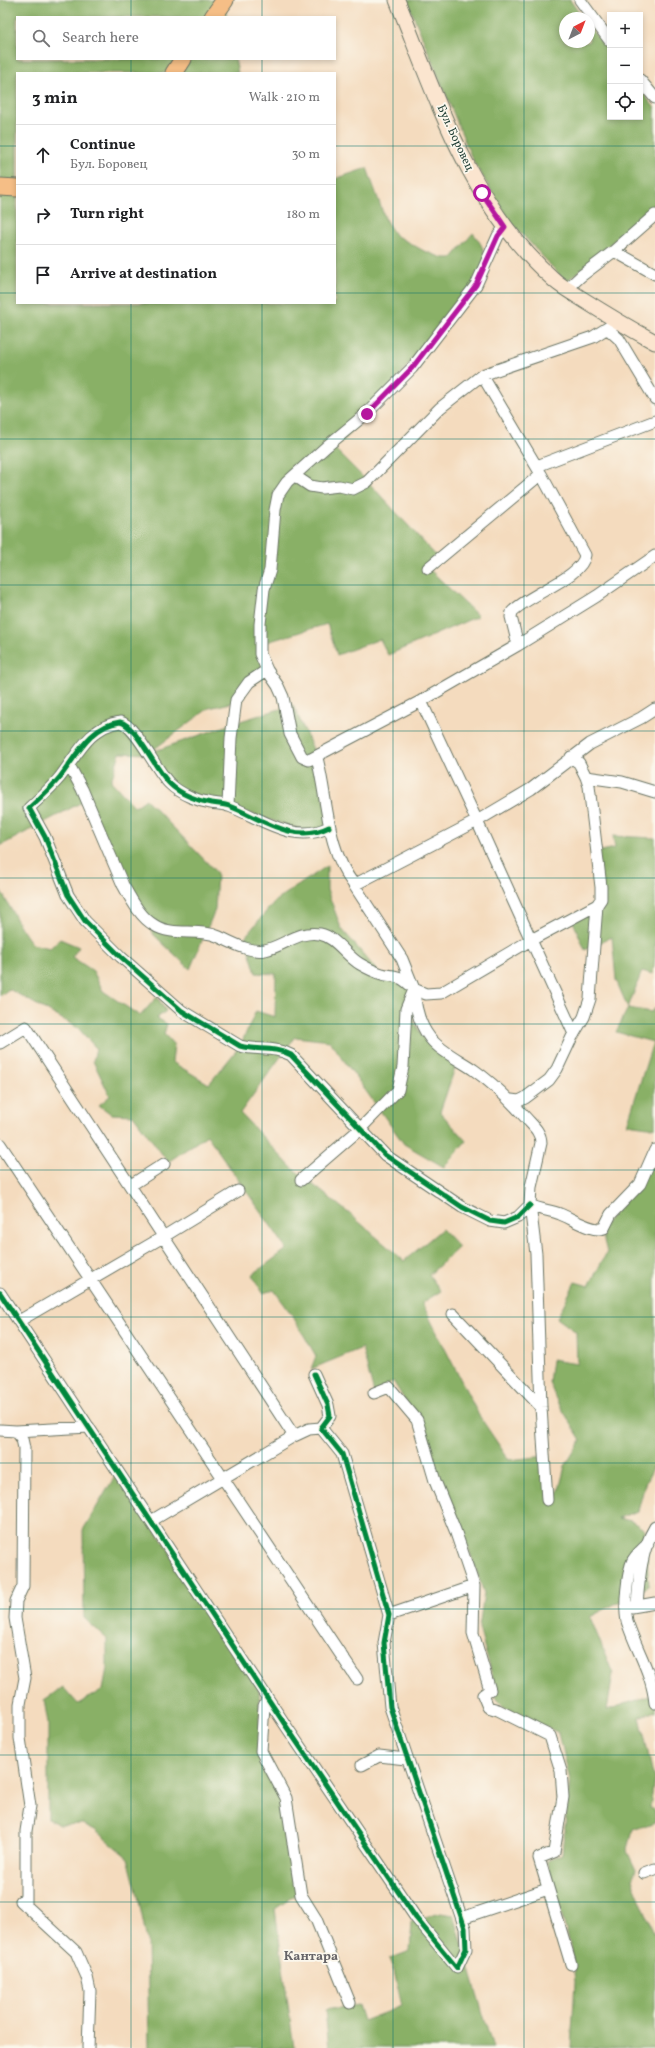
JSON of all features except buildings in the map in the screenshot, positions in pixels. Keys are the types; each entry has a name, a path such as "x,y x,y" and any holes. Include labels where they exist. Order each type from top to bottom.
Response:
{"main road":[{"path":"214,16 225,0"},
{"path":"175,72 182,60"},
{"path":"0,187 16,188"}],"street":[{"name":"Бул. Боровец","path":"397,0 456,145 482,193 505,227 519,244 553,279 613,326 655,342"},
{"path":"580,0 607,37"},
{"path":"643,84 655,98"},
{"path":"567,289 655,215"},
{"path":"505,227 498,236 476,285 412,368 367,414 327,446 282,488 278,495 275,510 270,570 264,589 260,624 260,654 267,670 278,686 283,697 290,734 299,752 302,757 309,760 317,758 421,702 518,645 597,596 655,556"},
{"path":"614,251 655,274"},
{"path":"296,476 310,486 322,488 339,486 352,489 367,482 440,408 482,375 489,371 569,347 613,326 619,339 655,399"},
{"path":"482,375 539,470 583,549 585,560 577,570 525,601 512,612 511,617 518,645"},
{"path":"428,568 539,470 655,421"},
{"path":"228,806 231,738 236,700 249,682 267,670"},
{"path":"421,702 574,1034"},
{"path":"354,885 477,821 531,789 590,744 641,718 655,709"},
{"path":"329,826 321,831 301,834 266,824 228,806 209,803 179,791 170,784 130,726 125,723 113,723 97,731 89,738 49,789 29,808 45,837 68,895 85,921 166,998 194,1019 240,1046 250,1049 271,1048 291,1056 385,1155 427,1185 462,1207 482,1218 504,1223 518,1217 530,1206"},
{"path":"69,765 82,789 123,885 135,905 155,926 167,930 216,936 228,942 257,951 267,950 294,937 319,933 330,937 349,956 360,964 383,974 400,977 414,989 426,994 441,993 531,940 597,905 601,899 601,887 589,786 581,767 571,757"},
{"path":"317,758 324,784 329,826 340,862 402,959 414,989 416,1006 430,1039 444,1051 490,1081 511,1100 537,1129 541,1136 541,1143 531,1187 530,1206 536,1254 541,1407 547,1500"},
{"path":"586,777 622,782 655,792"},
{"path":"511,1100 519,1101 525,1098 548,1080 557,1069 584,1017 590,999 597,905"},
{"path":"301,1180 360,1129 398,1090 403,1067 406,1009 414,989"},
{"path":"0,1043 26,1027 131,1185 163,1237 294,1436"},
{"path":"0,1144 357,1679"},
{"path":"530,1206 539,1210 559,1214 601,1230 604,1228 611,1214 640,1184 655,1150"},
{"path":"131,1185 164,1164"},
{"path":"19,1321 163,1237 238,1191"},
{"path":"0,1293 267,1699 416,1918 457,1968 466,1949 465,1928 431,1824 406,1758 390,1707 384,1643 389,1615 342,1454 321,1428"},
{"path":"453,1314 541,1407"},
{"path":"151,1521 223,1480 294,1436 309,1429 321,1428 330,1416 328,1405 314,1374"},
{"path":"374,1394 389,1387 417,1420 435,1481 455,1530 474,1586 473,1633 490,1690 483,1695 488,1707 498,1710 550,1736 561,1771 563,1797 554,1852 539,1858 571,1964"},
{"path":"0,1430 16,1431 89,1427"},
{"path":"16,1431 22,1439 24,1448 23,1586 16,1601 15,1618 25,1678 20,1704 20,1738 30,1806 26,1831 23,1903 76,1952 87,1977 90,1991 88,2048"},
{"path":"637,1605 640,1573 648,1544 655,1527"},
{"path":"648,1544 633,1561 629,1573 627,1619 652,1681 655,1703"},
{"path":"389,1615 474,1586"},
{"path":"627,1619 629,1610 637,1605 655,1603"},
{"path":"267,1699 264,1706 261,1751 286,1798 301,1895 316,1919 350,2003"},
{"path":"362,1764 379,1756 406,1758"},
{"path":"644,1873 655,1869"},
{"path":"462,1918 548,1889"}],"green space":[{"path":"0,0 223,0 227,16 16,16 16,60 235,60 238,72 16,72 16,304 336,304 336,179 367,168 386,221 395,235 424,251 443,258 452,258 473,233 482,247 485,258 476,285 346,438 334,448 370,484 439,559 428,568 478,616 388,655 380,639 337,655 327,624 260,644 265,666 235,702 209,708 149,753 237,722 293,705 317,758 329,827 312,833 179,791 148,754 120,753 111,781 135,807 146,799 217,873 215,910 190,969 154,935 86,800 0,846"},
{"path":"407,0 570,0 579,12 559,12 559,48 595,48 595,34 607,49 607,120 643,120 643,94 655,108 655,206 566,282 510,221 473,161"},
{"path":"613,836 655,838 655,956 653,974 642,971 628,1008 616,980 612,937 585,950 572,919 597,905 597,852 615,848"},
{"path":"327,866 327,890 341,928 384,979 414,989 408,1010 422,1036 456,1065 440,1112 466,1141 444,1167 404,1144 330,1041 295,1037 240,1113 291,1167 351,1215 404,1261 442,1229 459,1247 429,1275 441,1291 422,1303 478,1414 509,1460 545,1456 556,1502 565,1466 581,1440 556,1399 549,1382 552,1360 577,1364 576,1332 557,1318 575,1282 589,1286 607,1252 601,1229 629,1196 655,1150 655,1464 645,1484 638,1511 618,1518 631,1521 645,1530 649,1586 590,1617 613,1674 607,1710 655,1694 655,1711 640,1717 654,1779 650,1808 655,1810 655,1822 633,1830 627,1851 636,1870 632,1880 655,1936 655,2048 571,2048 575,1982 572,1952 547,1860 562,1854 570,1780 559,1733 503,1707 496,1697 491,1671 479,1628 484,1593 465,1538 417,1420 393,1381 374,1393 362,1348 311,1369 316,1356 292,1315 274,1290 263,1293 252,1275 287,1249 207,1135 168,1162 133,1115 111,1114 99,1105 110,1096 93,1061 96,1048 78,1028 9,989 0,996 0,889 21,928 32,944 50,948 60,939 79,947 72,957 93,971 103,991 140,1016 157,997 166,1011 157,1018 167,1024 164,1034 174,1045 172,1062 209,1084 240,1046 256,1011 275,1017 276,974 256,973 245,937 275,901"},
{"path":"628,1008 652,1012 655,1008 655,1128 627,1124 653,1042 616,1032"},
{"path":"118,1471 259,1690 261,1751 284,1802 297,1894 275,1909 294,2048 149,2048 147,1941 138,1896 128,1858 95,1830 83,1824 60,1825 48,1819 48,1723 44,1700 63,1687 78,1704 103,1689 107,1668 107,1639 84,1618 83,1530"},
{"path":"440,1913 454,1915 493,2048 329,2048 325,2010 358,2005 363,2021 402,2006 394,1971 389,1959 410,1951 412,1922"}],"cycle path":[{"path":"329,827 316,832 303,833 290,831 265,823 229,806 201,801 184,794 174,788 164,778 133,731 120,722 100,729 92,735 57,781 29,808 45,837 68,895 85,921 121,957 182,1011 240,1046 278,1050 291,1055 385,1155 462,1207 490,1221 504,1223 518,1217 530,1205"},
{"path":"0,1293 284,1723 416,1918 457,1968 466,1949 465,1928 390,1707 384,1643 389,1615 342,1454 321,1428 330,1416 328,1405 314,1374"}],"district":[{"name":"Кантара","path":"311,1957"}],"route":[{"path":"367,414 412,368 476,285 498,236 505,227 482,193"}]}
